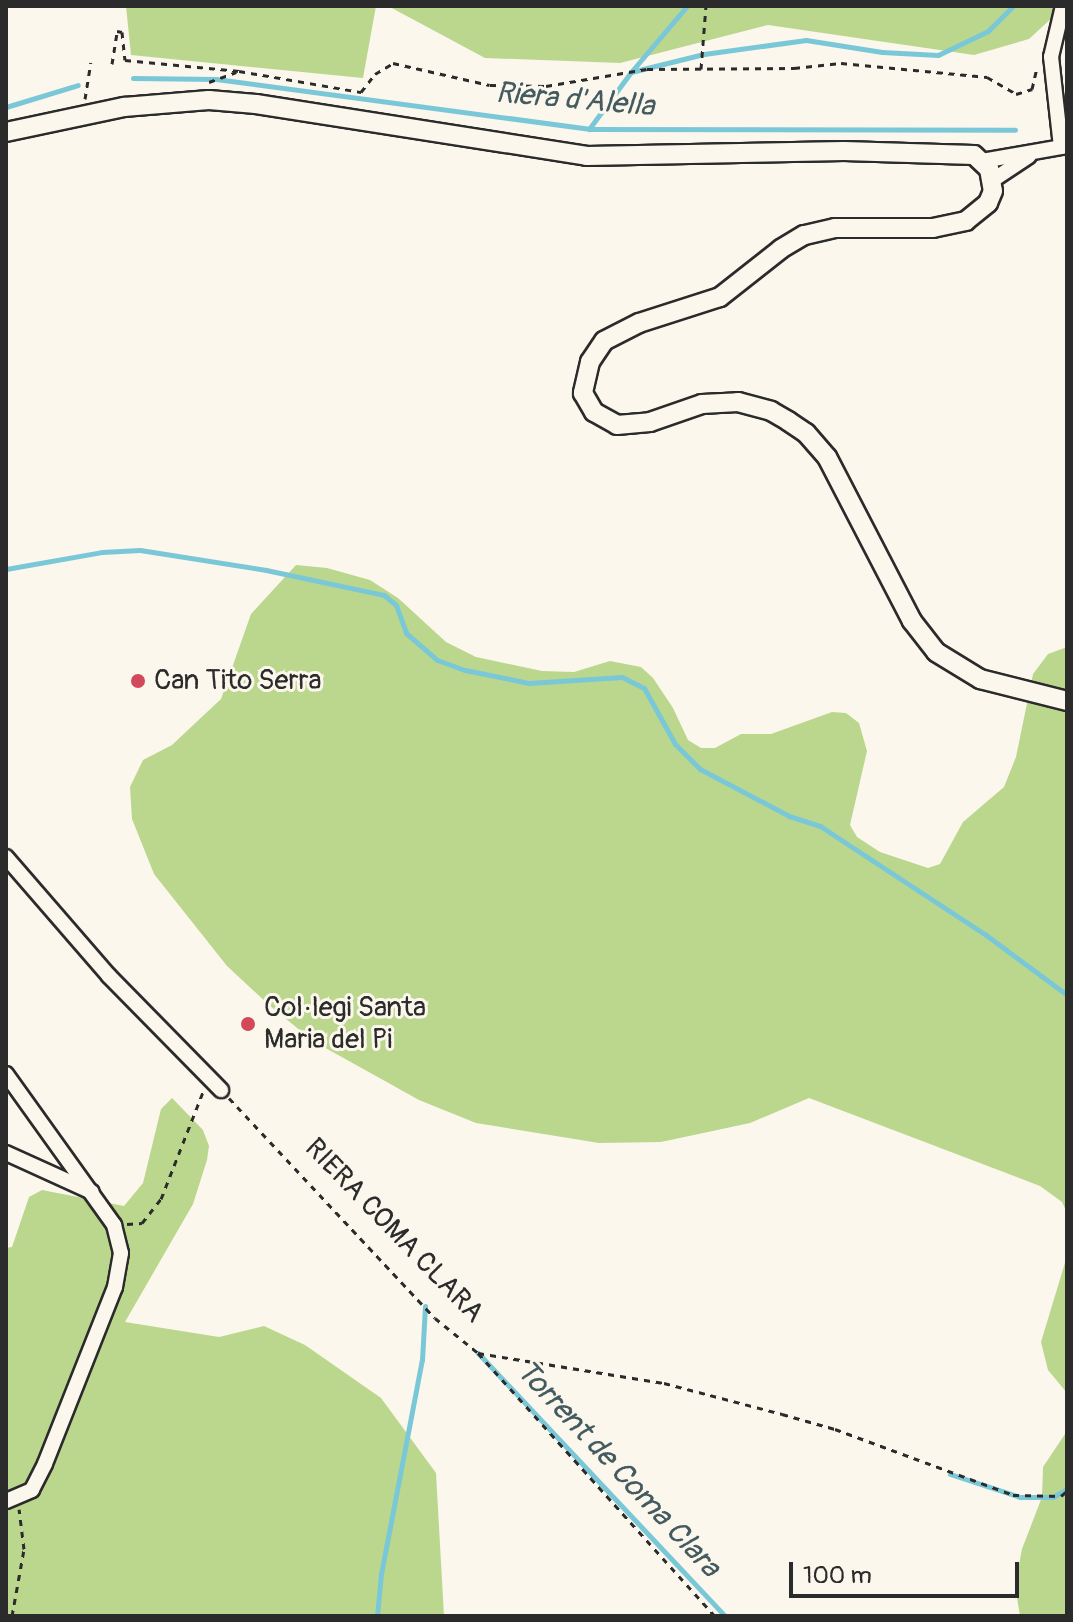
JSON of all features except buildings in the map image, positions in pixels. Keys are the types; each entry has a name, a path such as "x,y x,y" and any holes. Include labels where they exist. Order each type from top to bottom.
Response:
{"main road":[{"path":"6,132 124,107 209,100 256,104 587,156 928,151 964,153 982,161 993,180 988,203 966,221 933,228 835,228 804,235 720,297 639,323 604,341 590,362 583,393 594,412 617,425 650,422 702,404 738,402 771,411 788,421 806,433 827,457 912,621 936,652 980,679 1067,701"}],"street":[{"path":"982,161 1064,147 1051,57 1063,6"},
{"path":"993,180 1037,151"},
{"path":"6,857 109,976 221,1090"},
{"path":"6,1074 114,1225 121,1253 115,1287 45,1464 32,1490 12,1499"},
{"path":"6,1153 92,1192"}],"path":[{"path":"701,69 706,6"},
{"path":"112,64 117,31 122,32 125,60 239,71 361,92 375,74 393,63 490,85 532,85 647,69 794,68 841,63 987,77 1016,94 1032,89 1040,59"},
{"path":"84,103 91,62"},
{"path":"114,1225 142,1223 161,1199 209,1078"},
{"name":"RIERA COMA CLARA","path":"221,1090 435,1318 478,1353 664,1383 718,1397 835,1429 1013,1495 1061,1496 1067,1491"},
{"path":"478,1353 715,1616"},
{"path":"12,1499 24,1549 12,1616"}],"green space":[{"path":"126,6 376,6 363,78 131,55"},
{"path":"388,6 1057,6 1054,16 1029,39 974,55 768,25 620,63 485,58"},
{"path":"296,565 327,568 370,580 398,598 446,642 476,657 542,671 574,672 610,661 641,667 653,678 673,708 688,740 701,748 715,748 741,734 771,734 832,712 846,713 859,723 867,751 850,825 857,837 880,852 928,868 940,864 963,822 1004,787 1016,757 1033,674 1048,654 1067,647 1067,1213 1062,1202 1040,1186 809,1098 750,1123 661,1142 599,1143 476,1123 419,1100 313,1041 269,1005 227,966 154,874 132,819 130,787 143,760 172,745 221,699 251,614"},
{"path":"172,1098 203,1130 209,1146 207,1160 193,1204 125,1322 219,1337 264,1326 305,1345 381,1398 436,1473 444,1616 6,1616 6,1248 12,1247 29,1197 42,1190 124,1206 143,1183 161,1109"},
{"path":"1067,1256 1067,1393 1048,1370 1041,1342"},
{"path":"1067,1431 1067,1616 1020,1616 1015,1585 1022,1549 1042,1497 1043,1467"}],"waterway":[{"path":"631,72 687,6"},
{"path":"589,129 631,72 704,54 806,40 882,52 938,55 988,31 1013,6"},
{"name":"Riera d'Alella","path":"133,78 216,79 589,129 1015,130"},
{"name":"Riera d'Alella","path":"6,107 78,85"},
{"path":"6,569 102,552 140,550 266,570 384,595 396,605 406,633 437,660 465,670 529,683 622,677 644,688 675,744 700,769 789,816 820,826 986,935 1067,995"},
{"path":"377,1616 381,1574 422,1360 425,1306"},
{"name":"Torrent de Coma Clara","path":"478,1353 725,1616"},
{"path":"950,1474 1020,1497 1053,1497 1067,1489"}],"place":[{"name":"Can Tito Serra","path":"138,681"},
{"name":"Col·legi Santa Maria del Pi","path":"248,1024"}]}
